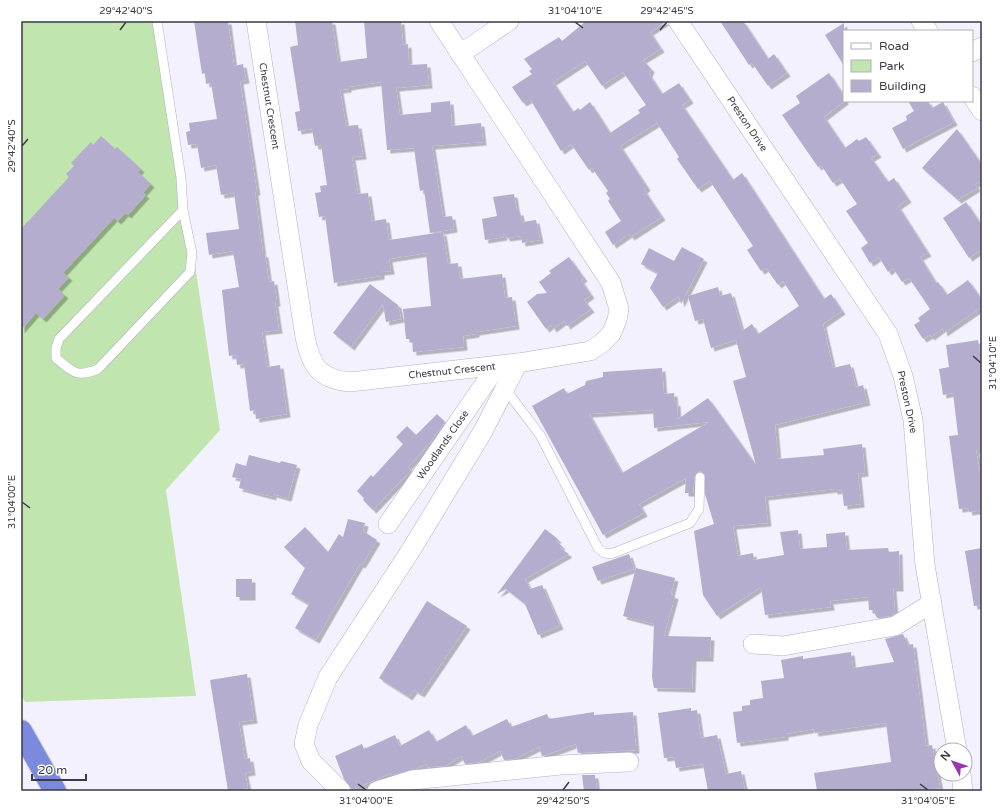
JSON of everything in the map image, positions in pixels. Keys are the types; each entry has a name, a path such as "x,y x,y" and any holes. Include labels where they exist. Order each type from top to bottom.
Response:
{"highway":[{"path":"21,731 55,791"}],"street":[{"name":"Chestnut Crescent","path":"256,21 305,336 310,358 314,366 327,377 335,381 350,382 497,366 590,351 602,344 611,334 617,320 619,309 610,282 438,21"},
{"path":"460,54 509,21"},
{"name":"Preston Drive","path":"678,21 888,334 903,376 913,420 925,565 955,742"},
{"path":"921,21 927,30"},
{"path":"973,52 982,47"},
{"path":"973,98 982,111"},
{"path":"341,791 311,761 304,744 308,725 328,677 411,550 482,434 506,390 518,363"},
{"name":"Woodlands Close","path":"388,524 497,366"},
{"path":"753,644 783,646 895,626 932,603"},
{"path":"377,791 412,780 561,764 629,762"}],"lane":[{"path":"157,21 181,178 183,210 192,253 190,272 98,369 87,374 77,374 70,370 56,358 56,348 59,339 183,210"},
{"path":"506,390 540,436 598,548 604,553 611,554 690,522 699,509 700,477"}],"green space":[{"path":"21,21 158,21 220,430 166,490 196,696 25,702 21,694"}],"building":[{"path":"194,21 228,21 234,66 243,64 246,80 240,81 257,192 255,192 263,254 265,254 269,282 274,281 277,303 275,303 279,330 262,332 267,367 280,365 287,414 256,419 255,410 250,411 244,364 237,365 236,355 229,356 222,290 239,287 233,251 209,255 206,233 239,229 234,193 221,195 216,165 201,168 197,144 188,145 186,132 190,131 189,123 217,119 211,83 206,84 205,73 202,74"},
{"path":"295,21 332,21 338,62 367,58 364,21 401,21 403,45 408,44 409,65 427,64 429,85 396,88 400,115 431,112 431,103 450,101 452,126 481,123 483,142 432,146 443,217 452,216 454,229 430,233 424,190 420,191 414,148 387,150 381,82 348,87 348,89 340,90 346,126 358,125 363,156 352,157 358,194 368,193 372,221 386,219 389,240 443,232 448,264 458,263 460,279 502,274 505,298 512,297 516,326 476,332 476,334 463,336 464,347 413,352 412,339 406,339 403,309 431,306 426,253 389,259 391,271 381,272 381,276 334,283 325,216 319,217 315,193 321,192 320,186 327,185 321,145 315,146 312,129 298,131 295,112 300,111 290,47 298,45"},
{"path":"586,21 667,21 650,32 661,49 643,60 651,69 649,74 662,94 679,83 690,100 682,105 733,180 742,173 824,299 831,294 842,311 823,324 833,368 850,364 856,387 863,385 867,402 775,425 778,459 824,455 823,449 862,444 865,473 858,474 861,504 844,506 842,490 834,491 834,489 765,497 768,523 733,526 738,556 753,553 754,560 784,555 780,532 798,530 800,549 827,547 826,534 845,532 847,550 888,548 889,552 899,551 900,588 893,588 895,613 891,616 877,618 873,610 869,610 868,597 830,601 831,607 765,615 761,587 717,616 703,595 694,531 714,524 705,494 705,474 700,471 695,474 693,493 685,493 686,478 639,504 644,513 603,535 532,406 564,388 567,394 585,385 586,381 603,377 603,372 662,368 664,394 674,393 675,403 677,402 678,419 708,398 756,465 733,381 746,377 736,340 711,348 703,319 695,321 688,296 718,287 720,296 731,293 742,331 752,324 758,334 799,306 783,281 778,285 766,268 761,271 747,250 753,246 710,181 698,189 677,159 679,157 657,123 620,146 647,187 644,190 662,217 631,237 629,234 613,245 605,232 621,221 608,201 610,199 606,193 608,191 592,168 589,170 571,144 561,151 530,99 523,103 512,87 532,74 529,71 532,69 524,59 559,37 562,41","holes":["585,61 602,86 623,72 646,105 638,110 640,113 610,133 590,102 580,110 578,108 573,112 553,82","653,410 654,428 709,422 622,473 589,414"]},
{"path":"720,21 743,21 768,59 774,54 787,73 768,86 752,63 749,65"},
{"path":"844,23 843,64 825,35"},
{"path":"829,73 843,94 844,102 824,117 845,148 857,139 859,141 866,137 878,154 871,158 888,182 894,178 908,199 898,206 928,253 920,257 936,283 938,282 947,295 968,280 982,300 982,307 944,333 943,328 931,337 930,335 923,339 914,325 920,321 918,318 930,309 909,278 902,282 893,268 888,272 879,257 870,263 861,248 868,243 846,211 857,204 840,179 833,183 821,165 818,167 782,115 800,103 796,96"},
{"path":"909,102 929,102 932,108 943,102 954,122 903,149 892,128 907,120 906,116 914,111"},
{"path":"957,129 982,165 982,180 975,184 977,188 958,200 922,168"},
{"path":"101,136 115,149 117,147 141,169 138,172 151,184 143,193 146,195 128,215 125,213 118,221 114,218 63,273 69,277 58,289 65,295 43,319 36,313 21,330 21,229 69,177 66,174 74,166 71,163 91,142 93,145"},
{"path":"514,194 517,212 520,212 522,222 536,220 540,240 522,243 521,236 507,238 503,232 504,237 485,240 482,219 497,216 493,197"},
{"path":"966,202 982,226 982,249 969,258 943,218"},
{"path":"682,247 704,259 681,304 679,296 663,307 650,288 658,273 641,264 649,248 674,261"},
{"path":"569,257 584,278 581,280 591,295 584,300 591,309 567,326 564,321 553,329 551,325 546,329 527,302 537,294 547,293 539,282 551,273 549,271"},
{"path":"370,284 398,305 401,319 386,322 383,304 351,347 333,333"},
{"path":"978,340 980,352 982,351 982,450 976,450 982,484 982,510 969,512 968,508 959,509 949,436 958,435 953,393 943,395 939,369 949,367 946,345"},
{"path":"437,414 445,422 429,444 408,467 411,470 373,510 363,500 364,498 357,491 371,475 373,477 403,444 396,437 407,426 416,435"},
{"path":"249,455 280,463 281,461 297,465 288,498 273,494 273,497 239,488 241,479 232,477 236,463 246,466"},
{"path":"348,519 365,523 363,531 377,540 362,565 360,564 316,640 295,628 309,604 291,594 305,568 284,547 305,527 328,552 339,534 343,537"},
{"path":"545,529 558,539 556,541 562,546 560,548 569,554 525,579 530,589 542,585 560,626 538,635 525,604 506,589 497,594"},
{"path":"982,548 982,605 974,606 965,551"},
{"path":"629,554 634,569 598,581 592,567"},
{"path":"636,568 675,578 671,594 675,596 664,636 711,637 710,658 693,658 692,689 654,688 652,677 654,624 623,616"},
{"path":"236,579 252,579 252,597 236,597"},
{"path":"427,601 467,626 421,694 414,690 409,697 379,678"},
{"path":"903,634 908,645 913,644 926,746 932,745 933,782 939,782 940,788 923,791 817,791 814,773 891,762 886,723 815,733 814,729 785,734 785,737 737,743 733,712 742,711 742,706 750,705 750,700 763,698 761,681 784,678 781,660 803,656 803,659 851,652 853,668 894,662 885,639"},
{"path":"247,674 254,720 239,722 245,759 250,758 252,772 245,773 248,788 228,791 210,680"},
{"path":"691,708 691,711 697,710 701,738 717,735 726,774 741,771 745,791 708,791 703,764 676,768 674,757 664,758 658,713"},
{"path":"594,712 594,715 633,712 636,750 578,753 576,744 542,756 539,747 514,759 504,760 500,751 480,762 465,764 461,756 445,766 428,767 426,764 415,769 392,775 391,773 352,790 344,779 335,756 362,744 364,749 395,735 400,746 429,730 436,742 466,725 472,736 507,719 511,727 547,714 549,719"},
{"path":"582,775 595,775 597,791 584,791"}]}
